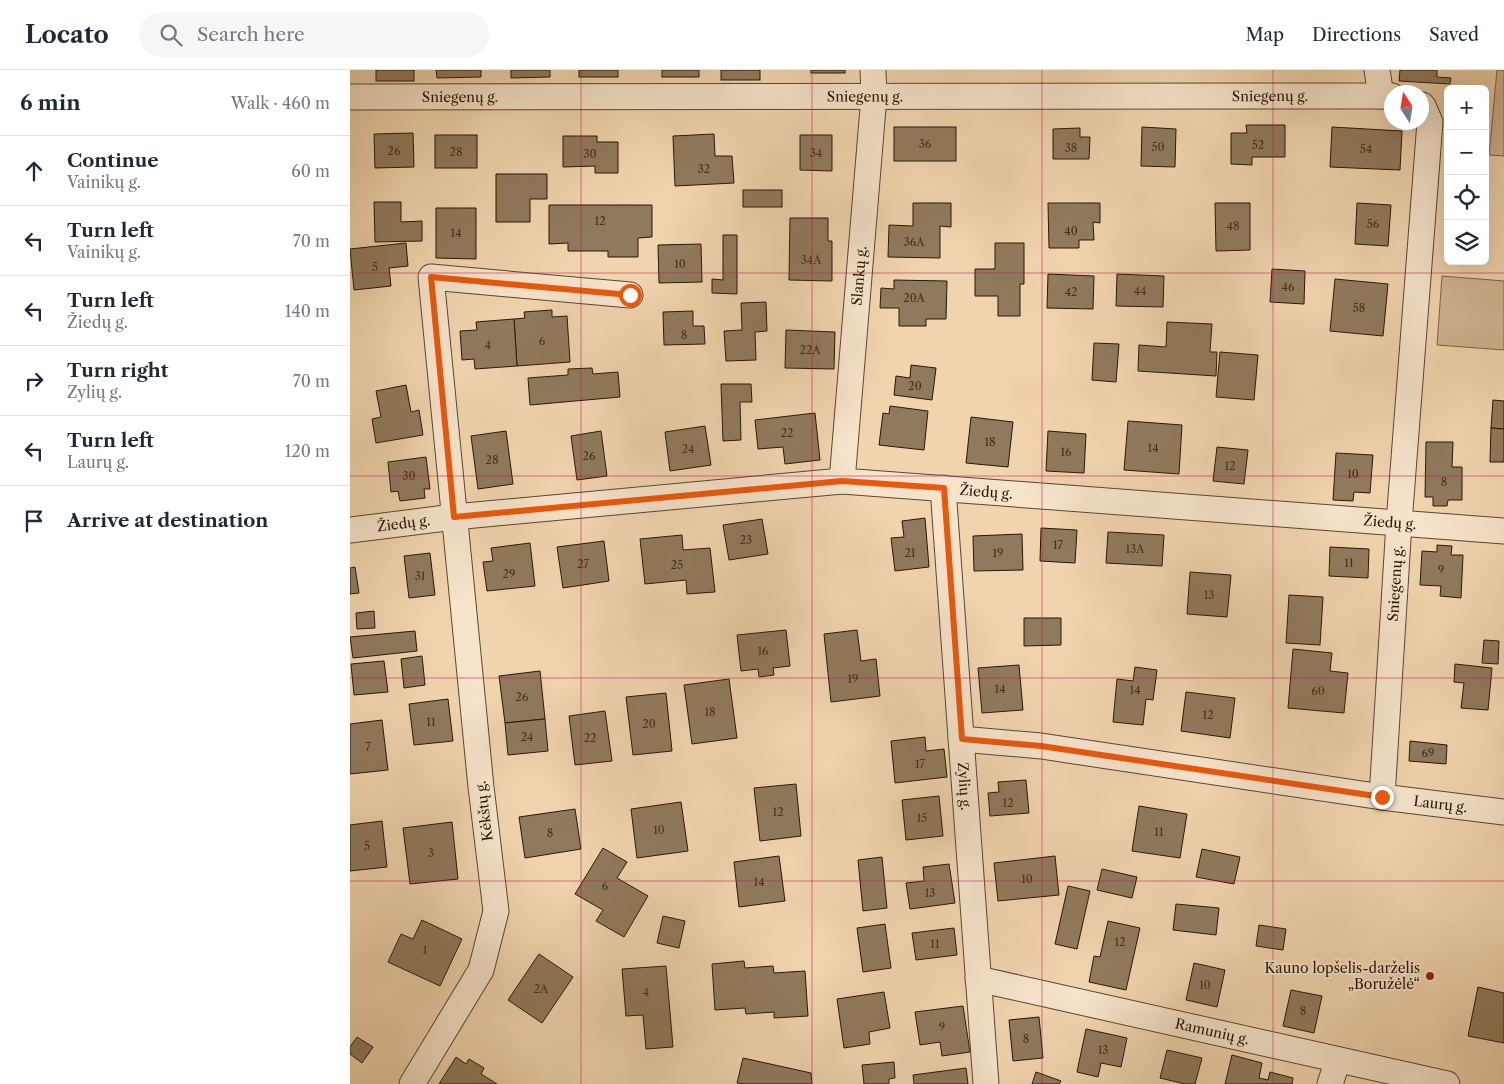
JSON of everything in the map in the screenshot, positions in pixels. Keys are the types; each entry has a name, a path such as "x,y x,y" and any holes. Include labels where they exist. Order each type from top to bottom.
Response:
{"street":[{"name":"Slankų g.","path":"842,481 874,96 873,70"},
{"name":"Sniegenų g.","path":"1378,70 1384,90"},
{"name":"Sniegenų g.","path":"350,97 1384,96"},
{"name":"Sniegenų g.","path":"1382,797 1399,523 1429,120"},
{"name":"Kėkštų g.","path":"412,1084 481,970 496,911 481,787 431,277 630,295"},
{"name":"Žiedų g.","path":"350,530 454,517 842,481 1504,530"},
{"name":"Zylių g.","path":"944,488 986,1084"},
{"name":"Laurų g.","path":"962,739 1041,746 1382,797 1504,812"},
{"name":"Ramunių g.","path":"978,979 1447,1084"},
{"path":"1330,1084 1338,1060"}],"shaded area":[{"path":"1497,70 1504,70 1504,156 1489,155"},
{"path":"1442,276 1504,281 1504,350 1437,345"}],"building":[{"path":"376,70 414,70 414,81 376,81"},
{"path":"436,70 481,70 481,77 437,78"},
{"path":"511,70 550,70 550,77 511,78"},
{"path":"579,70 618,70 618,77 579,77"},
{"path":"662,70 699,70 699,77 662,77"},
{"path":"721,70 760,70 760,80 721,80"},
{"path":"811,70 845,70 845,73 811,73"},
{"path":"1400,70 1437,70 1437,77 1451,78 1450,84 1399,81"},
{"path":"1246,125 1285,125 1285,157 1252,157 1252,165 1231,164 1231,133 1247,133"},
{"path":"894,127 956,127 956,161 894,161"},
{"path":"1142,127 1176,129 1175,167 1141,166"},
{"path":"1332,127 1402,131 1400,170 1330,167"},
{"path":"1080,128 1080,137 1090,137 1089,159 1053,159 1053,129"},
{"path":"413,133 414,167 375,168 374,134"},
{"path":"714,134 715,156 732,156 734,183 675,186 673,136"},
{"path":"435,135 477,135 477,168 435,168"},
{"path":"800,135 832,135 832,171 800,170"},
{"path":"563,136 597,136 597,142 618,142 618,173 595,173 595,166 563,167"},
{"path":"496,174 547,174 547,199 530,199 530,222 496,222"},
{"path":"743,190 782,190 782,207 743,207"},
{"path":"374,202 401,202 401,222 422,221 422,241 375,242"},
{"path":"913,203 951,203 951,227 940,226 940,258 888,257 889,225 913,226"},
{"path":"1048,203 1100,203 1100,223 1093,222 1094,240 1079,240 1079,248 1049,248"},
{"path":"1215,203 1250,203 1250,250 1216,251"},
{"path":"1357,203 1391,205 1388,246 1355,244"},
{"path":"549,205 652,205 652,237 638,238 638,257 608,257 608,251 568,251 568,243 549,244"},
{"path":"436,208 476,208 476,259 436,258"},
{"path":"790,218 828,218 828,241 832,241 832,281 789,280"},
{"path":"723,235 737,235 737,294 712,293 712,279 723,280"},
{"path":"406,243 408,266 389,268 391,286 354,290 350,249"},
{"path":"995,243 1024,243 1024,284 1020,284 1020,316 998,316 998,296 975,296 975,269 995,269"},
{"path":"701,244 702,282 659,283 658,245"},
{"path":"1272,269 1305,271 1304,304 1270,302"},
{"path":"1048,274 1094,276 1093,309 1047,308"},
{"path":"1117,274 1164,276 1163,307 1116,306"},
{"path":"1335,279 1388,284 1383,336 1330,331"},
{"path":"894,280 947,281 946,319 926,319 926,326 899,326 899,308 880,308 881,288 894,289"},
{"path":"766,302 767,331 755,332 756,360 726,361 724,331 742,330 741,303"},
{"path":"552,310 552,317 567,316 570,362 517,366 514,319 525,318 524,312"},
{"path":"693,311 693,326 704,326 705,344 664,345 663,312"},
{"path":"514,319 517,366 475,369 474,359 462,360 460,331 477,330 476,322"},
{"path":"1167,322 1212,324 1210,352 1217,352 1216,376 1138,371 1139,345 1166,347"},
{"path":"786,330 835,332 834,369 785,368"},
{"path":"1094,343 1119,344 1116,382 1092,380"},
{"path":"1220,352 1258,355 1254,400 1216,397"},
{"path":"911,365 936,368 932,400 894,395 896,376 910,378"},
{"path":"592,368 593,374 618,372 620,397 530,405 528,378 568,375 568,369"},
{"path":"721,384 751,384 752,402 740,402 741,440 723,441"},
{"path":"406,385 411,412 419,410 423,435 376,443 372,419 381,417 376,391"},
{"path":"1493,400 1504,401 1504,429 1491,428"},
{"path":"890,406 928,411 924,450 879,445 883,413 889,414"},
{"path":"815,413 820,460 785,464 783,447 758,449 755,420"},
{"path":"971,417 1013,422 1008,467 966,463"},
{"path":"1128,421 1182,425 1179,474 1124,470"},
{"path":"705,426 711,465 670,471 665,432"},
{"path":"1491,428 1504,429 1504,462 1490,462"},
{"path":"506,431 513,484 478,489 471,436"},
{"path":"601,431 607,476 577,480 571,436"},
{"path":"1048,431 1086,434 1084,473 1046,471"},
{"path":"1426,442 1453,442 1452,467 1462,467 1462,500 1448,500 1447,506 1433,506 1433,497 1425,497"},
{"path":"1217,447 1248,450 1244,484 1213,481"},
{"path":"1336,453 1373,455 1370,493 1354,492 1353,501 1333,500"},
{"path":"426,457 430,489 424,489 425,498 400,501 398,491 391,492 388,462"},
{"path":"925,518 929,567 895,571 891,538 904,537 902,521"},
{"path":"762,519 768,554 729,560 723,525"},
{"path":"1041,528 1077,530 1075,563 1040,561"},
{"path":"1108,532 1164,535 1162,566 1106,563"},
{"path":"1022,534 1023,570 974,571 973,536"},
{"path":"682,535 683,550 710,548 715,592 687,594 686,580 645,584 640,539"},
{"path":"604,541 609,581 563,588 557,547"},
{"path":"530,543 535,586 487,591 483,562 493,561 491,548"},
{"path":"1437,545 1452,546 1451,555 1463,555 1461,598 1440,596 1441,586 1420,585 1422,551 1437,552"},
{"path":"1330,547 1369,549 1368,578 1329,576"},
{"path":"430,553 435,595 409,598 404,556"},
{"path":"355,567 359,593 350,594 350,568"},
{"path":"1190,572 1231,575 1227,617 1187,614"},
{"path":"1289,595 1323,597 1320,645 1286,643"},
{"path":"374,611 375,628 357,629 356,613"},
{"path":"1024,618 1061,618 1061,645 1024,646"},
{"path":"786,630 790,666 773,668 774,675 759,677 758,669 741,671 737,635"},
{"path":"857,630 861,661 876,659 880,696 831,702 824,634"},
{"path":"415,631 417,651 353,658 350,637"},
{"path":"1484,640 1499,641 1498,664 1482,663"},
{"path":"1293,649 1332,653 1330,671 1348,673 1344,713 1288,708"},
{"path":"422,656 425,685 404,688 401,659"},
{"path":"384,661 388,692 354,695 351,664"},
{"path":"1455,664 1492,668 1488,710 1461,708 1464,683 1454,682"},
{"path":"1019,665 1023,710 982,713 978,668"},
{"path":"1135,667 1157,670 1153,700 1146,699 1143,725 1113,722 1117,679 1133,681"},
{"path":"540,671 545,719 505,723 499,676"},
{"path":"729,679 737,738 692,744 684,685"},
{"path":"1186,692 1235,698 1230,738 1181,731"},
{"path":"666,693 672,751 633,755 626,697"},
{"path":"448,699 453,741 414,745 409,704"},
{"path":"605,711 612,761 575,765 569,716"},
{"path":"545,719 548,751 508,755 505,723"},
{"path":"382,720 388,770 350,774 350,724"},
{"path":"925,737 926,751 944,749 947,777 895,783 891,741"},
{"path":"1410,741 1447,745 1446,764 1409,761"},
{"path":"1026,780 1029,813 990,816 988,793 999,792 998,782"},
{"path":"796,784 801,836 760,841 754,788"},
{"path":"939,796 943,836 906,840 902,800"},
{"path":"681,802 688,851 637,858 631,809"},
{"path":"1139,806 1187,814 1180,858 1132,851"},
{"path":"575,809 581,849 525,858 519,817"},
{"path":"382,821 387,867 350,871 350,825"},
{"path":"452,822 458,879 410,884 403,828"},
{"path":"603,848 627,862 617,878 648,896 624,937 596,921 603,910 575,894"},
{"path":"1202,849 1240,857 1234,884 1196,877"},
{"path":"779,856 785,901 739,907 734,862"},
{"path":"1055,856 1059,895 998,901 994,863"},
{"path":"882,857 887,908 863,911 858,860"},
{"path":"949,864 955,903 910,909 906,883 924,881 923,867"},
{"path":"1102,869 1137,877 1132,898 1097,890"},
{"path":"1068,886 1090,891 1077,949 1055,944"},
{"path":"1176,904 1219,908 1216,935 1173,930"},
{"path":"663,916 685,921 679,948 657,943"},
{"path":"422,920 462,939 440,986 388,962 401,934 413,939"},
{"path":"1108,921 1140,928 1126,990 1089,982 1094,956 1100,957"},
{"path":"885,924 891,968 863,972 857,928"},
{"path":"1259,925 1286,929 1283,950 1256,946"},
{"path":"954,928 957,955 916,960 912,933"},
{"path":"539,954 573,977 542,1023 508,1000"},
{"path":"744,961 745,968 773,966 774,973 805,971 808,1016 774,1018 774,1012 746,1014 745,1008 715,1010 712,964"},
{"path":"1194,963 1225,970 1217,1007 1186,1000"},
{"path":"666,966 673,1047 646,1049 643,1015 626,1016 622,969"},
{"path":"1478,987 1504,993 1504,1043 1468,1036"},
{"path":"1291,990 1322,996 1314,1033 1283,1026"},
{"path":"884,992 890,1028 869,1032 870,1044 844,1048 837,999"},
{"path":"963,1006 970,1052 942,1056 940,1042 920,1045 915,1012"},
{"path":"1039,1017 1043,1058 1013,1061 1009,1020"},
{"path":"1086,1029 1127,1038 1121,1067 1101,1063 1098,1077 1077,1072"},
{"path":"357,1037 373,1047 362,1063 350,1054 350,1047"},
{"path":"1167,1050 1202,1058 1195,1084 1185,1084 1160,1078"},
{"path":"1232,1055 1262,1063 1259,1078 1268,1080 1270,1072 1293,1078 1292,1084 1225,1084"},
{"path":"456,1057 466,1064 469,1059 484,1068 481,1074 497,1084 439,1084"},
{"path":"743,1058 811,1073 812,1084 737,1083"},
{"path":"894,1062 895,1078 889,1079 889,1084 864,1084 862,1065"},
{"path":"966,1068 968,1084 914,1084 913,1075"},
{"path":"1036,1072 1061,1081 1059,1084 1032,1084"}],"place":[{"name":"Kauno lopšelis-darželis „Boružėlė“","path":"1430,976"}],"route":[{"path":"630,295 431,277 454,517 842,481 944,488 962,739 1041,746 1382,797"}]}
